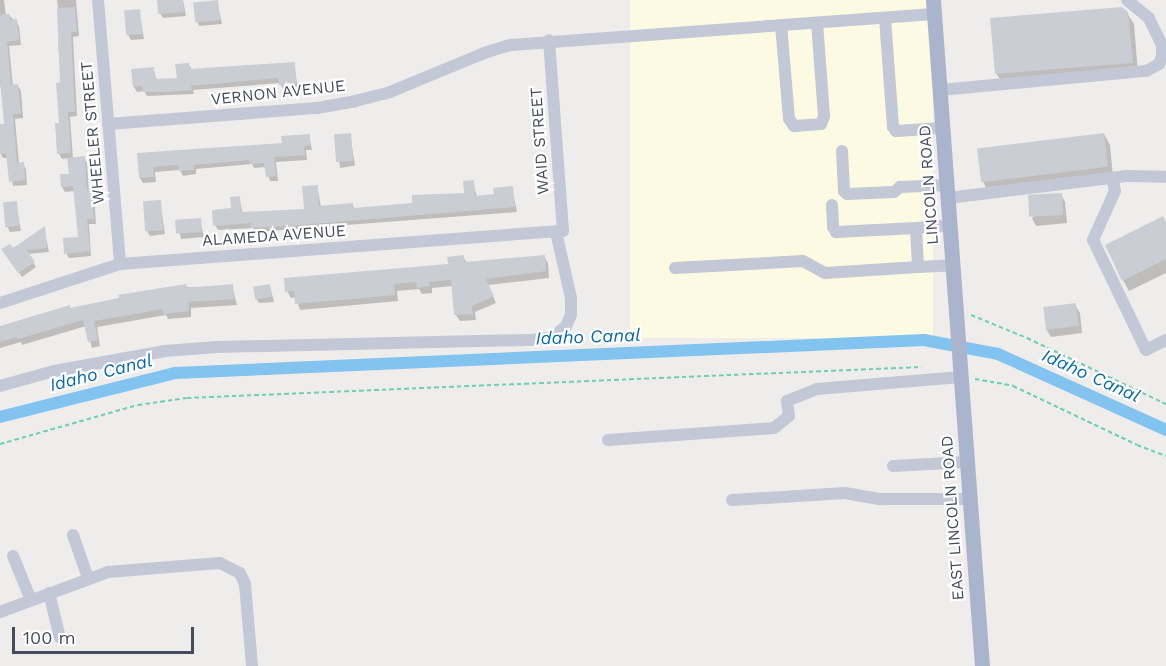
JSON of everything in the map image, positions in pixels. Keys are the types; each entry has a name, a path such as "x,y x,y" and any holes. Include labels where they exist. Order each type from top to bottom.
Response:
{"main road":[{"name":"LINCOLN ROAD","path":"934,7 960,372"},
{"name":"EAST LINCOLN ROAD","path":"960,372 982,666"}],"street":[{"name":"WHEELER STREET","path":"98,0 120,264"},
{"path":"940,90 1146,71 1159,64 1162,56 1157,32 1149,18 1127,0"},
{"name":"VERNON AVENUE","path":"108,124 316,108 355,102 390,92 483,52 511,45 885,18 934,7"},
{"path":"885,18 893,127 896,131 943,128"},
{"path":"781,25 789,119 794,126 821,124 824,116 817,22"},
{"name":"WAID STREET","path":"549,41 563,231 556,232"},
{"path":"842,151 847,194 894,192 900,187 947,191 1112,178 1166,177"},
{"path":"1112,178 1115,191 1093,240 1146,350 1166,340"},
{"path":"832,205 833,227 836,232 950,225"},
{"path":"916,228 918,267"},
{"path":"0,386 54,371 165,351 217,347 531,340 553,337 566,326 571,315 571,298 556,232"},
{"name":"ALAMEDA AVENUE","path":"0,303 120,264 556,232"},
{"path":"675,268 803,261 825,273 952,265"},
{"path":"608,440 774,428 789,416 787,401 817,389 936,379 960,372"},
{"path":"893,465 967,462"},
{"path":"732,500 845,493 880,499 970,499"},
{"path":"74,535 88,578"},
{"path":"13,556 31,600"},
{"path":"0,612 88,578 131,569 220,563 240,573 245,584 252,666"},
{"path":"49,593 60,638"}],"path":[{"path":"956,316 977,316 1166,404"},
{"path":"0,444 138,405 187,398 908,366 928,368 936,379"},
{"path":"960,372 1013,386 1137,445 1166,456"}],"shaded area":[{"path":"630,0 933,0 933,338 630,338"}],"building":[{"path":"157,0 183,0 184,12 158,14"},
{"path":"218,0 220,20 195,23 193,3"},
{"path":"75,7 77,32 71,32 75,112 68,112 71,153 57,154 55,123 59,123 56,83 60,82 57,8"},
{"path":"1122,7 1128,12 1133,63 995,74 990,18"},
{"path":"140,9 142,34 126,35 124,10"},
{"path":"10,14 10,20 17,19 19,40 7,42 11,85 18,84 21,114 13,114 17,163 24,162 25,180 9,182 6,153 0,154 0,124 4,124 0,79 0,15"},
{"path":"295,62 296,83 279,85 278,78 191,86 192,90 167,92 143,92 142,86 133,87 131,69 154,67 155,79 177,78 175,64 189,63 190,69"},
{"path":"351,133 353,161 336,162 334,134"},
{"path":"1104,133 1108,167 981,182 977,149"},
{"path":"310,134 310,145 304,146 305,155 274,157 276,176 266,177 264,163 250,164 249,160 194,165 194,170 179,171 178,165 153,167 154,177 139,178 137,153 282,143 281,136"},
{"path":"85,156 87,191 91,191 94,219 87,219 90,251 64,254 63,238 78,237 73,186 61,187 60,174 69,174 67,158"},
{"path":"474,180 475,196 494,194 493,188 513,186 515,207 287,226 251,228 251,223 213,226 212,210 231,208 230,197 240,196 241,212 304,209 302,186 318,185 319,206 353,203 353,208 412,203 412,195 464,193 463,181"},
{"path":"1062,193 1063,215 1029,217 1028,195"},
{"path":"161,200 163,230 145,231 143,201"},
{"path":"17,201 19,226 5,227 3,202"},
{"path":"1163,216 1166,222 1166,259 1122,281 1105,245"},
{"path":"201,218 202,232 176,234 175,220"},
{"path":"45,226 47,248 27,250 35,262 18,273 1,249 10,244 13,248"},
{"path":"464,255 464,262 545,255 546,271 486,279 494,296 472,306 473,314 454,315 451,280 429,282 430,286 417,288 416,282 394,284 395,295 295,304 294,291 285,292 284,278 448,264 447,257"},
{"path":"186,284 187,288 233,284 234,299 188,302 189,311 163,314 163,309 94,321 98,340 88,342 83,320 0,342 0,326 70,305 70,308 119,298 118,295"},
{"path":"270,284 272,297 255,299 253,287"},
{"path":"1076,303 1079,326 1046,330 1043,307"}],"waterway":[{"name":"Idaho Canal","path":"0,417 175,373 924,340 998,354 1166,430"}]}
